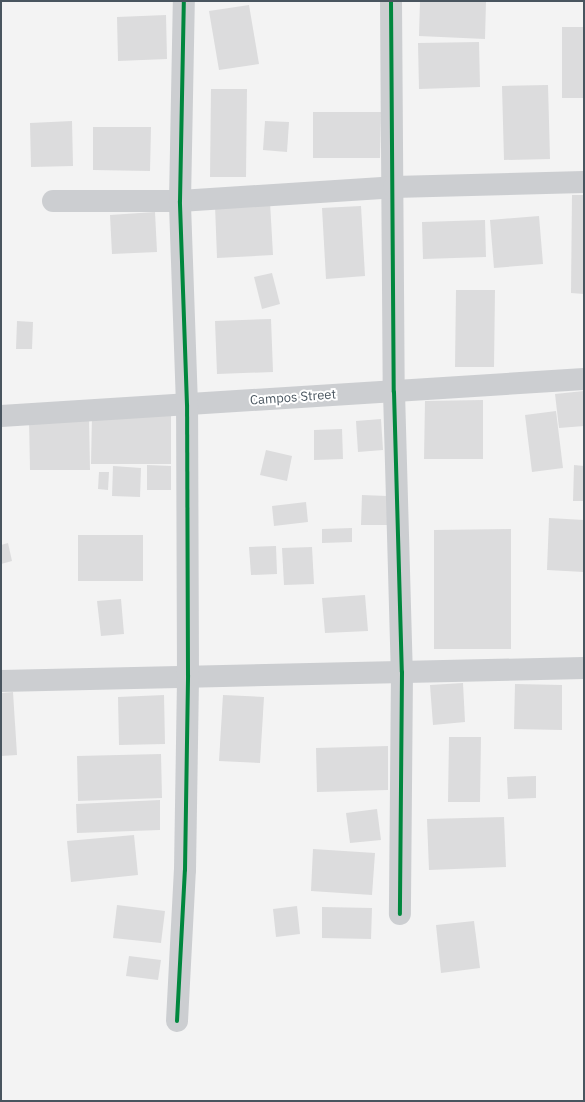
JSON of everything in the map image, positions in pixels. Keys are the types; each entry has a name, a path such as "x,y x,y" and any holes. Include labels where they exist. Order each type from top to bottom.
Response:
{"street":[{"path":"177,1021 185,870 188,675 187,405 180,201 184,1"},
{"path":"391,1 394,187 394,392 402,672 400,914"},
{"path":"53,201 180,201 394,187 584,182"},
{"name":"Campos Street","path":"1,416 584,379"},
{"path":"1,681 188,675 584,668"}],"building":[{"path":"420,1 486,1 485,39 419,36"},
{"path":"249,5 259,64 219,70 209,11"},
{"path":"166,15 167,59 118,61 117,17"},
{"path":"562,27 584,27 584,98 562,98"},
{"path":"479,42 480,87 419,89 418,43"},
{"path":"548,85 550,159 504,160 502,86"},
{"path":"211,89 247,89 246,177 210,177"},
{"path":"313,112 381,112 380,158 313,158"},
{"path":"72,121 73,166 31,167 30,123"},
{"path":"265,121 289,122 287,152 263,150"},
{"path":"93,127 151,127 150,171 93,170"},
{"path":"572,195 584,195 584,294 571,293"},
{"path":"270,202 273,255 217,258 215,205"},
{"path":"361,206 365,276 326,279 322,208"},
{"path":"155,212 157,252 112,254 110,215"},
{"path":"539,216 543,264 494,268 490,220"},
{"path":"485,220 486,257 423,259 422,222"},
{"path":"272,273 280,304 262,309 254,277"},
{"path":"456,290 495,290 494,367 455,367"},
{"path":"271,319 273,372 217,374 215,321"},
{"path":"17,321 33,322 32,349 16,349"},
{"path":"584,391 584,426 559,428 555,394"},
{"path":"483,400 483,459 424,459 425,401"},
{"path":"556,411 563,468 532,472 525,415"},
{"path":"92,415 171,415 171,464 91,464"},
{"path":"89,417 90,470 30,470 29,418"},
{"path":"381,419 383,450 358,452 356,421"},
{"path":"342,429 343,459 314,460 314,430"},
{"path":"266,450 292,456 287,481 260,475"},
{"path":"147,465 171,466 171,490 147,490"},
{"path":"574,465 584,466 584,501 573,501"},
{"path":"113,466 141,468 140,497 112,496"},
{"path":"99,472 109,472 108,490 98,489"},
{"path":"362,495 387,496 387,525 361,525"},
{"path":"306,502 308,522 274,526 272,506"},
{"path":"549,518 584,520 584,572 547,570"},
{"path":"352,528 352,542 322,543 322,529"},
{"path":"511,529 511,649 434,649 434,530"},
{"path":"78,535 143,535 143,581 78,581"},
{"path":"8,543 12,561 1,564 1,545"},
{"path":"276,546 277,574 251,575 249,547"},
{"path":"312,547 314,584 284,585 282,548"},
{"path":"365,595 368,631 325,633 322,598"},
{"path":"121,599 124,634 101,636 97,601"},
{"path":"463,683 465,722 433,725 430,685"},
{"path":"515,684 562,685 562,730 514,729"},
{"path":"13,692 17,755 1,756 1,693"},
{"path":"164,695 165,744 119,745 118,697"},
{"path":"223,695 264,697 260,763 219,761"},
{"path":"449,737 481,737 480,802 448,802"},
{"path":"388,746 388,790 317,792 316,748"},
{"path":"161,754 162,798 78,801 77,756"},
{"path":"536,776 536,798 508,799 507,777"},
{"path":"160,800 160,830 77,833 76,804"},
{"path":"377,809 381,840 350,843 346,813"},
{"path":"504,817 506,867 429,870 427,819"},
{"path":"134,835 138,875 71,882 67,841"},
{"path":"313,849 375,853 372,895 311,891"},
{"path":"117,905 165,911 161,943 113,938"},
{"path":"297,906 300,934 276,937 273,909"},
{"path":"322,907 372,908 371,939 322,938"},
{"path":"474,921 480,968 441,973 436,925"},
{"path":"129,956 161,960 158,980 126,976"}],"cycle path":[{"path":"177,1021 185,870 188,675 187,405 180,201 184,1"},
{"path":"391,1 394,392 402,672 400,914"}]}
